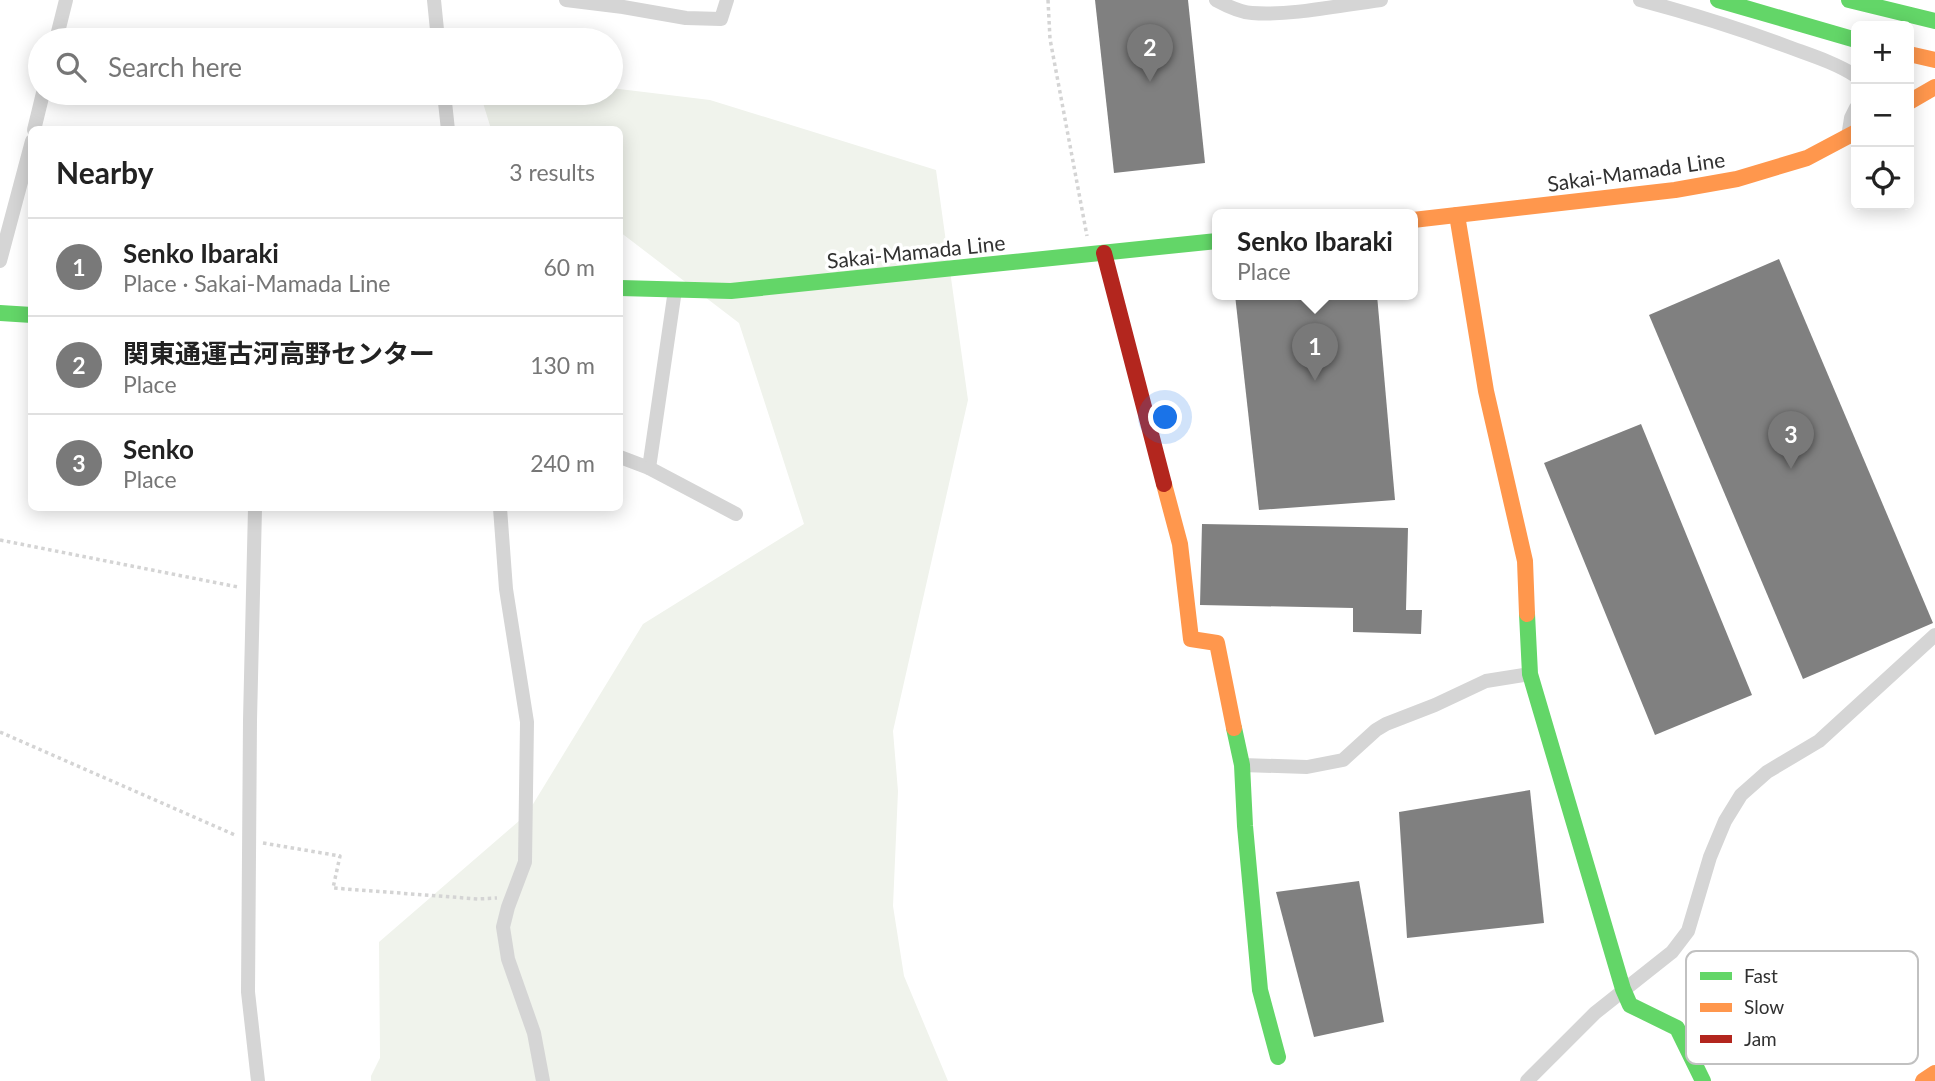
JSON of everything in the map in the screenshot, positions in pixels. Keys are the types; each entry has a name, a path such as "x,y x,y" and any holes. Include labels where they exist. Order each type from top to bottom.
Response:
{"main road":[{"path":"1718,0 1851,39"},
{"path":"1849,0 1935,21"},
{"path":"1914,55 1935,60"},
{"path":"1914,99 1935,87"},
{"name":"Sakai-Mamada Line","path":"1418,219 1675,190 1737,179 1807,158 1851,135"},
{"path":"1457,215 1486,391 1525,561 1530,674 1623,989 1630,1005 1677,1028 1686,1046"},
{"name":"Sakai-Mamada Line","path":"623,288 730,291 1212,242"},
{"path":"1097,253 1180,544 1191,639 1217,643 1242,765 1260,990 1278,1057"},
{"path":"0,313 28,315"},
{"path":"1695,1064 1703,1081"},
{"path":"1923,1081 1935,1073"}],"street":[{"path":"59,28 66,0"},
{"path":"433,0 436,28"},
{"path":"566,0 686,18 720,19 727,0"},
{"path":"1216,0 1251,13 1293,12 1381,0"},
{"path":"1640,0 1750,33 1840,65 1851,73"},
{"path":"35,126 40,105"},
{"path":"445,105 448,126"},
{"path":"0,261 28,156"},
{"path":"649,468 675,290"},
{"path":"623,458 649,468 736,514"},
{"path":"255,511 248,992 258,1081"},
{"path":"500,511 506,589 527,722 526,862 503,927 509,959 534,1033 543,1081"},
{"path":"1527,1081 1595,1013 1672,952 1688,931 1710,857 1725,821 1741,796 1768,772 1819,741 1935,635"},
{"path":"1242,765 1307,767 1343,760 1386,724 1486,681 1530,674"}],"path":[{"path":"1048,0 1050,39 1097,253"},
{"path":"0,540 254,590"},
{"path":"0,732 250,841 340,856 333,888 478,900 512,897"}],"shaded area":[{"path":"623,89 710,100 936,170 968,400 893,731 898,791 893,906 904,976 948,1081 371,1081 380,1058 379,942 527,814 643,624 804,524 739,323 623,234 623,126 490,126 484,105 623,105"}],"building":[{"path":"1095,0 1188,0 1205,163 1114,173"},
{"path":"1779,259 1933,623 1803,679 1649,315"},
{"path":"1236,300 1377,300 1395,500 1259,510"},
{"path":"1641,424 1752,695 1655,735 1544,463"},
{"path":"1202,524 1408,528 1406,610 1422,610 1421,634 1353,632 1353,608 1200,605"},
{"path":"1530,790 1544,923 1407,938 1399,812"},
{"path":"1359,881 1384,1022 1314,1037 1276,892"}],"traffic: fast":[{"path":"1718,0 1851,39"},
{"path":"1849,0 1935,21"},
{"path":"623,288 731,291 1212,242"},
{"path":"0,313 28,315"},
{"path":"1527,614 1530,674 1623,989 1630,1005 1677,1028 1686,1046"},
{"path":"1234,728 1242,765 1260,990 1278,1057"},
{"path":"1695,1064 1703,1081"}],"traffic: slow":[{"path":"1914,55 1935,60"},
{"path":"1914,99 1935,87"},
{"path":"1418,219 1675,190 1737,179 1807,158 1851,135"},
{"path":"1457,215 1486,391 1525,561 1527,614"},
{"path":"1164,484 1180,544 1191,639 1217,643 1234,728"},
{"path":"1923,1081 1935,1073"}],"traffic: jam":[{"path":"1104,253 1164,484"}],"place":[{"name":"関東通運古河高野センター","path":"1150,82"},
{"name":"Senko Ibaraki","path":"1315,381"},
{"name":"Senko","path":"1791,469"}]}
